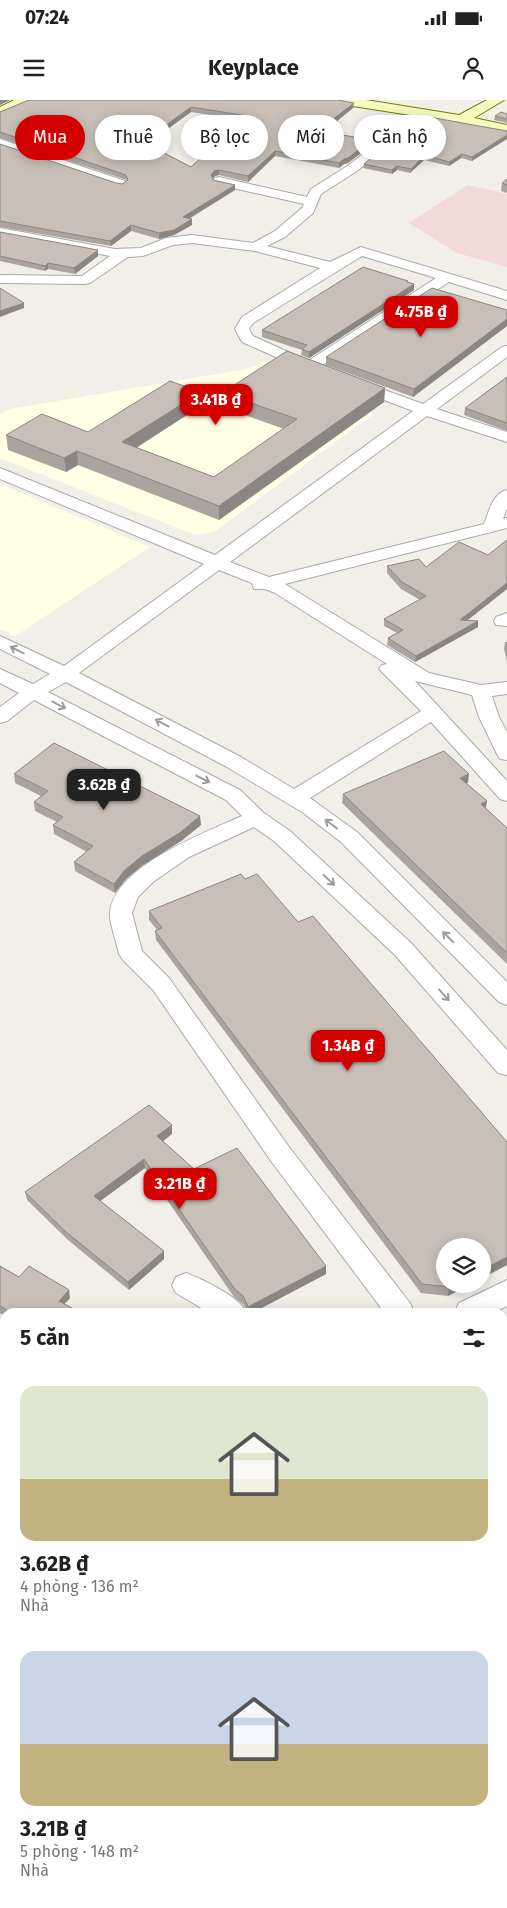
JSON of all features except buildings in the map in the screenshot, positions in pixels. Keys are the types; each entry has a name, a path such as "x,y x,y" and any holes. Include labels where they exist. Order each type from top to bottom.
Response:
{"main road":[{"path":"0,112 25,100"},
{"path":"340,100 461,119 507,129"},
{"path":"461,119 497,100"}],"street":[{"path":"255,247 280,234 308,210 316,192 353,168 420,113"},
{"path":"0,143 120,184"},
{"path":"219,181 312,202"},
{"path":"0,232 93,250 124,253 143,252 171,241 192,239 255,247 332,267"},
{"path":"327,373 309,367 247,338 242,329 247,320 361,251 507,296"},
{"path":"0,279 85,280 124,253"},
{"path":"309,367 446,278"},
{"path":"0,718 33,692 65,674 507,350"},
{"path":"345,380 425,410 507,437"},
{"path":"0,473 281,589 422,677 481,691 507,688"},
{"path":"507,495 500,504 501,527 264,582 256,587 294,606 348,640 406,684 507,794"},
{"path":"0,642 234,762 295,798 348,837 507,996"},
{"path":"0,675 232,794 256,818 282,836 403,949 507,1066"},
{"path":"481,691 489,717 501,738 507,754"},
{"path":"295,798 432,712"},
{"path":"256,818 181,852 145,877 128,893 121,913 131,954 161,984 280,1154 397,1308"},
{"path":"186,1285 225,1308"},
{"path":"477,1308 507,1292"}],"shaded area":[{"path":"468,185 507,194 507,267 457,253 409,223"},
{"path":"264,362 370,406 372,415 214,532 195,535 0,458 0,414 9,409 247,369"},
{"path":"0,484 150,547 15,636 0,629"}]}
